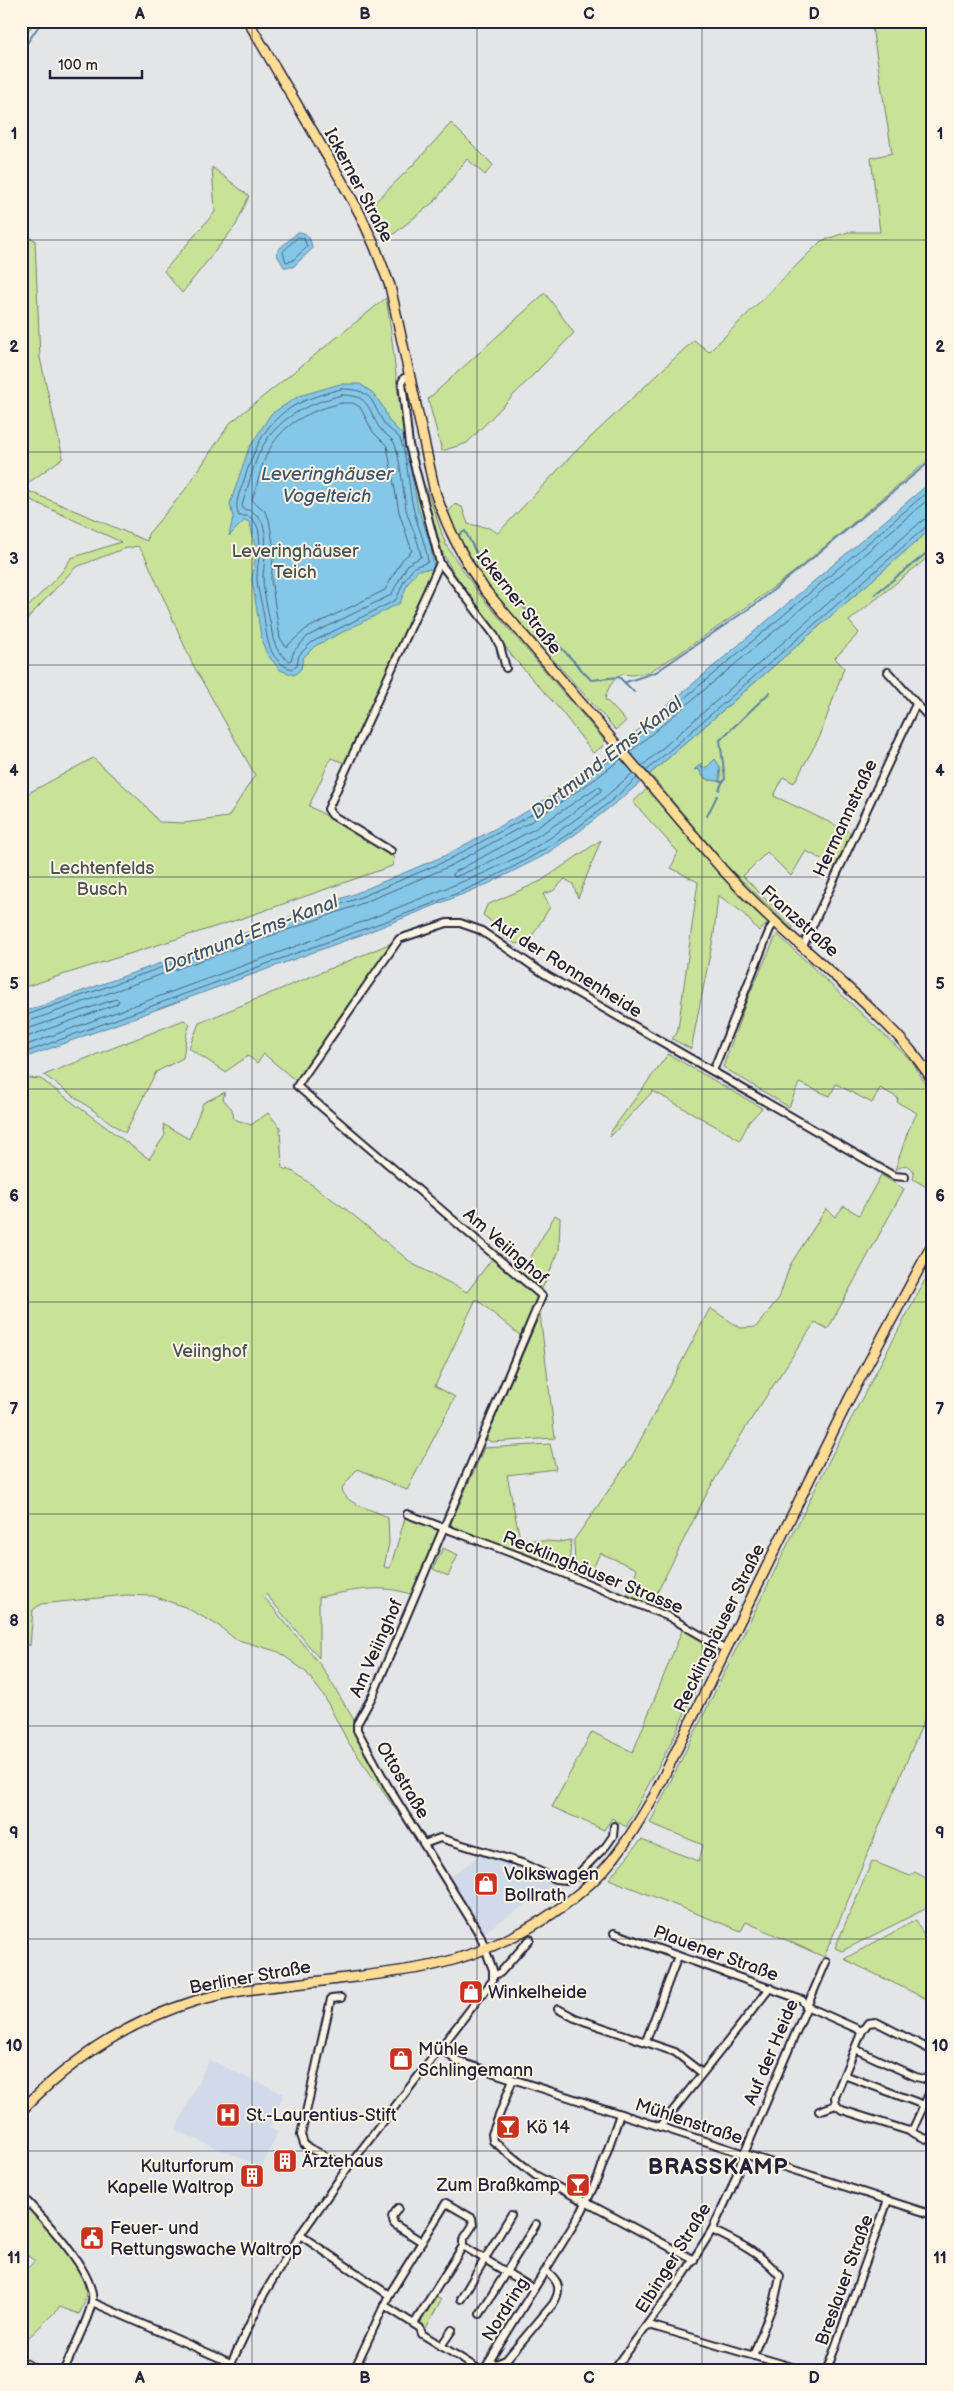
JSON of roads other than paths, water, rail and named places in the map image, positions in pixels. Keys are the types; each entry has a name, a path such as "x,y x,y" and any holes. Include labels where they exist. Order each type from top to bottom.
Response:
{"main road":[{"name":"Ickerner Straße","path":"248,21 360,214 390,286 435,492 444,521 455,544 484,590 648,782"},
{"name":"Franzstraße","path":"648,782 734,882 905,1043 921,1061 933,1081"},
{"name":"Recklinghäuser Straße","path":"485,1949 536,1923 560,1907 599,1875 630,1836 654,1796 850,1397 933,1243"},
{"name":"Berliner Straße","path":"21,2111 63,2070 101,2044 168,2010 196,2001 244,1990 434,1964 485,1949"},
{"path":"21,2362 35,2370"}],"street":[{"path":"410,377 404,378 402,382 409,445 440,563 493,633 500,646 506,668"},
{"path":"391,851 332,815 328,810 440,563"},
{"path":"888,672 933,722"},
{"name":"Hermannstraße","path":"803,946 916,704"},
{"path":"713,1071 770,929 776,922"},
{"name":"Auf der Ronnenheide","path":"399,939 447,923 471,926 552,979 894,1176 905,1177"},
{"name":"Am Veiinghof","path":"357,1730 357,1724 373,1695 446,1527 542,1296 297,1086 399,939"},
{"name":"Recklinghäuser Strasse","path":"407,1514 442,1528 446,1527 668,1617 726,1650"},
{"name":"Ottostraße","path":"357,1730 387,1785 480,1935 485,1949"},
{"name":"Ottostraße","path":"424,1844 440,1838 522,1863 555,1879 567,1880 575,1877 606,1846 613,1836 614,1826"},
{"name":"Plauener Straße","path":"614,1933 802,2000 806,2006 862,2031"},
{"path":"494,1975 500,1973 530,1939"},
{"path":"92,2302 229,2367 264,2294 300,2235 348,2167 490,1984 494,1975 485,1949"},
{"path":"646,2041 678,1956"},
{"name":"Auf der Heide","path":"744,2154 826,1962"},
{"path":"660,2127 770,1988"},
{"path":"341,1998 331,1999 302,2135 304,2144 309,2148 348,2167"},
{"path":"558,2009 575,2018 675,2052 702,2073"},
{"path":"933,2051 876,2022 868,2023 862,2031 835,2097 836,2106 842,2110 909,2131 933,2142"},
{"name":"Mühlenstraße","path":"440,2048 457,2061 933,2215"},
{"path":"855,2049 933,2083 914,2129 909,2131"},
{"path":"844,2075 924,2105"},
{"path":"513,2079 491,2138 535,2175 694,2260"},
{"path":"819,2111 836,2106"},
{"name":"Nordring","path":"484,2370 546,2271 586,2201 598,2175 620,2114"},
{"name":"Elbinger Straße","path":"614,2370 649,2325 694,2260 712,2230 731,2190 744,2154"},
{"path":"21,2195 63,2242 92,2288 92,2302 64,2370"},
{"name":"Breslauer Straße","path":"827,2370 888,2200"},
{"path":"354,2370 389,2295 446,2202 472,2218 473,2225 463,2240 463,2246 414,2324"},
{"path":"398,2208 392,2217 394,2224 422,2242"},
{"path":"461,2298 511,2215"},
{"path":"480,2314 536,2224"},
{"path":"712,2230 760,2257 780,2276 775,2299 752,2356"},
{"path":"300,2235 389,2295"},
{"path":"463,2246 534,2289"},
{"name":"Nordring","path":"489,2362 496,2364 506,2360 558,2297 559,2285 555,2278 546,2271"},
{"path":"384,2305 420,2328 422,2334 480,2370"},
{"path":"649,2325 802,2370"},
{"name":"Nordring","path":"441,2346 452,2330"}],"water":[{"path":"298,232 304,233 308,237 312,249 293,267 284,267 277,255 278,250"},
{"name":"Leveringhäuser Vogelteich","path":"340,384 360,384 373,393 383,407 389,421 404,436 418,508 430,542 434,569 418,570 408,583 400,603 315,646 303,658 301,669 294,675 280,670 267,654 262,642 252,580 256,551 250,523 245,520 229,536 233,517 230,504 249,448 271,414 299,396"},
{"name":"Dortmund-Ems-Kanal","path":"933,480 933,527 628,793 577,833 543,856 488,884 366,933 21,1059 21,1013 354,894 444,856 526,812 588,771 642,727"},
{"path":"715,759 720,767 719,781 707,779 699,769 694,770 702,763 701,768 707,767"}],"waterway":[{"path":"21,52 42,21"},
{"path":"626,682 656,672 760,601 933,459"},
{"path":"457,536 465,531 477,554 492,573 591,680 619,677 634,692"},
{"path":"875,594 933,548"},
{"path":"719,781 723,782 725,779 720,740 770,692"},
{"path":"719,790 722,783"},
{"path":"707,816 717,796"}],"place":[{"name":"Volkswagen Bollrath","path":"486,1884"},
{"name":"Winkelheide","path":"471,1992"},
{"name":"Mühle Schlingemann","path":"401,2059"},
{"name":"St.-Laurentius-Stift","path":"228,2115"},
{"name":"Kö 14","path":"508,2127"},
{"name":"Ärztehaus","path":"285,2161"},
{"name":"Kulturforum Kapelle Waltrop","path":"252,2176"},
{"name":"Zum Braßkamp","path":"578,2185"},
{"name":"Feuer- und Rettungswache Waltrop","path":"92,2238"}],"district":[{"name":"BRASSKAMP","path":"718,2166"}],"park label":[{"name":"Leveringhäuser Teich","path":"295,561"},
{"name":"Lechtenfelds Busch","path":"102,878"},
{"name":"Veiinghof","path":"210,1351"}]}
